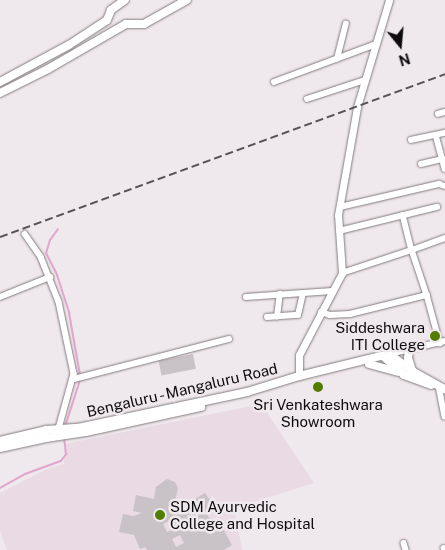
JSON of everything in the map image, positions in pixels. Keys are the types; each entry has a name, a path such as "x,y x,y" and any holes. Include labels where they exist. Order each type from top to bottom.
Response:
{"highway":[{"path":"0,82 69,45 107,20 111,10 125,0"},
{"path":"0,93 48,69 126,24 144,24 187,0"},
{"path":"409,350 408,358 412,371"},
{"path":"72,431 241,398 369,364 390,356"},
{"path":"390,356 440,387"},
{"path":"390,356 400,372"},
{"name":"Bengaluru - Mangaluru Road","path":"0,441 61,431 72,431 246,392 299,376 390,356"},
{"path":"369,364 400,372 430,385 440,387"},
{"path":"0,448 61,431"}],"main road":[{"path":"299,376 300,355 320,312 342,273 339,231 340,207 358,107 389,0"}],"street":[{"path":"337,59 346,24"},
{"path":"274,82 376,44"},
{"path":"307,99 365,80"},
{"path":"410,140 445,133"},
{"path":"436,135 445,170"},
{"path":"421,164 442,158"},
{"path":"340,207 439,184 445,186"},
{"path":"339,231 437,207"},
{"path":"403,215 412,250 442,342"},
{"path":"25,234 34,244 50,277 59,302 74,379 61,431"},
{"path":"342,273 445,238"},
{"path":"0,297 50,277"},
{"path":"246,297 332,292"},
{"path":"277,317 280,294"},
{"path":"267,317 298,315 303,294"},
{"path":"320,312 330,315 350,314 427,295"},
{"path":"74,379 229,338"},
{"name":"Bengaluru - Mangaluru Road","path":"390,356 442,342"},
{"path":"440,387 445,416"},
{"path":"404,543 406,550"}],"shaded area":[{"path":"261,404 314,483 234,508 242,550 7,550 0,530 0,493 47,469 64,464 65,444"}],"building":[{"path":"193,354 196,369 162,375 159,361"},
{"name":"SDM Ayurvedic College and Hospital","path":"167,479 175,482 178,488 175,501 182,507 205,493 210,500 207,504 211,511 206,513 211,521 205,524 210,534 222,527 232,545 224,550 147,550 145,547 140,549 134,535 119,532 123,514 133,516 142,513 133,511 136,495 154,499 156,487","holes":["173,519 177,527 167,532 163,524","180,535 184,543 176,547 172,539"]}],"waterway":[{"path":"58,229 50,240 46,253 57,275 69,313 80,375"},
{"path":"65,427 80,380"},
{"path":"0,488 25,474 61,461 66,454 64,437"}],"railway":[{"path":"0,237 445,74"}],"place":[{"name":"Siddeshwara ITI College","path":"435,336"},
{"name":"Sri Venkateshwara Showroom","path":"318,387"},
{"name":"SDM Ayurvedic College and Hospital","path":"160,515"}]}
